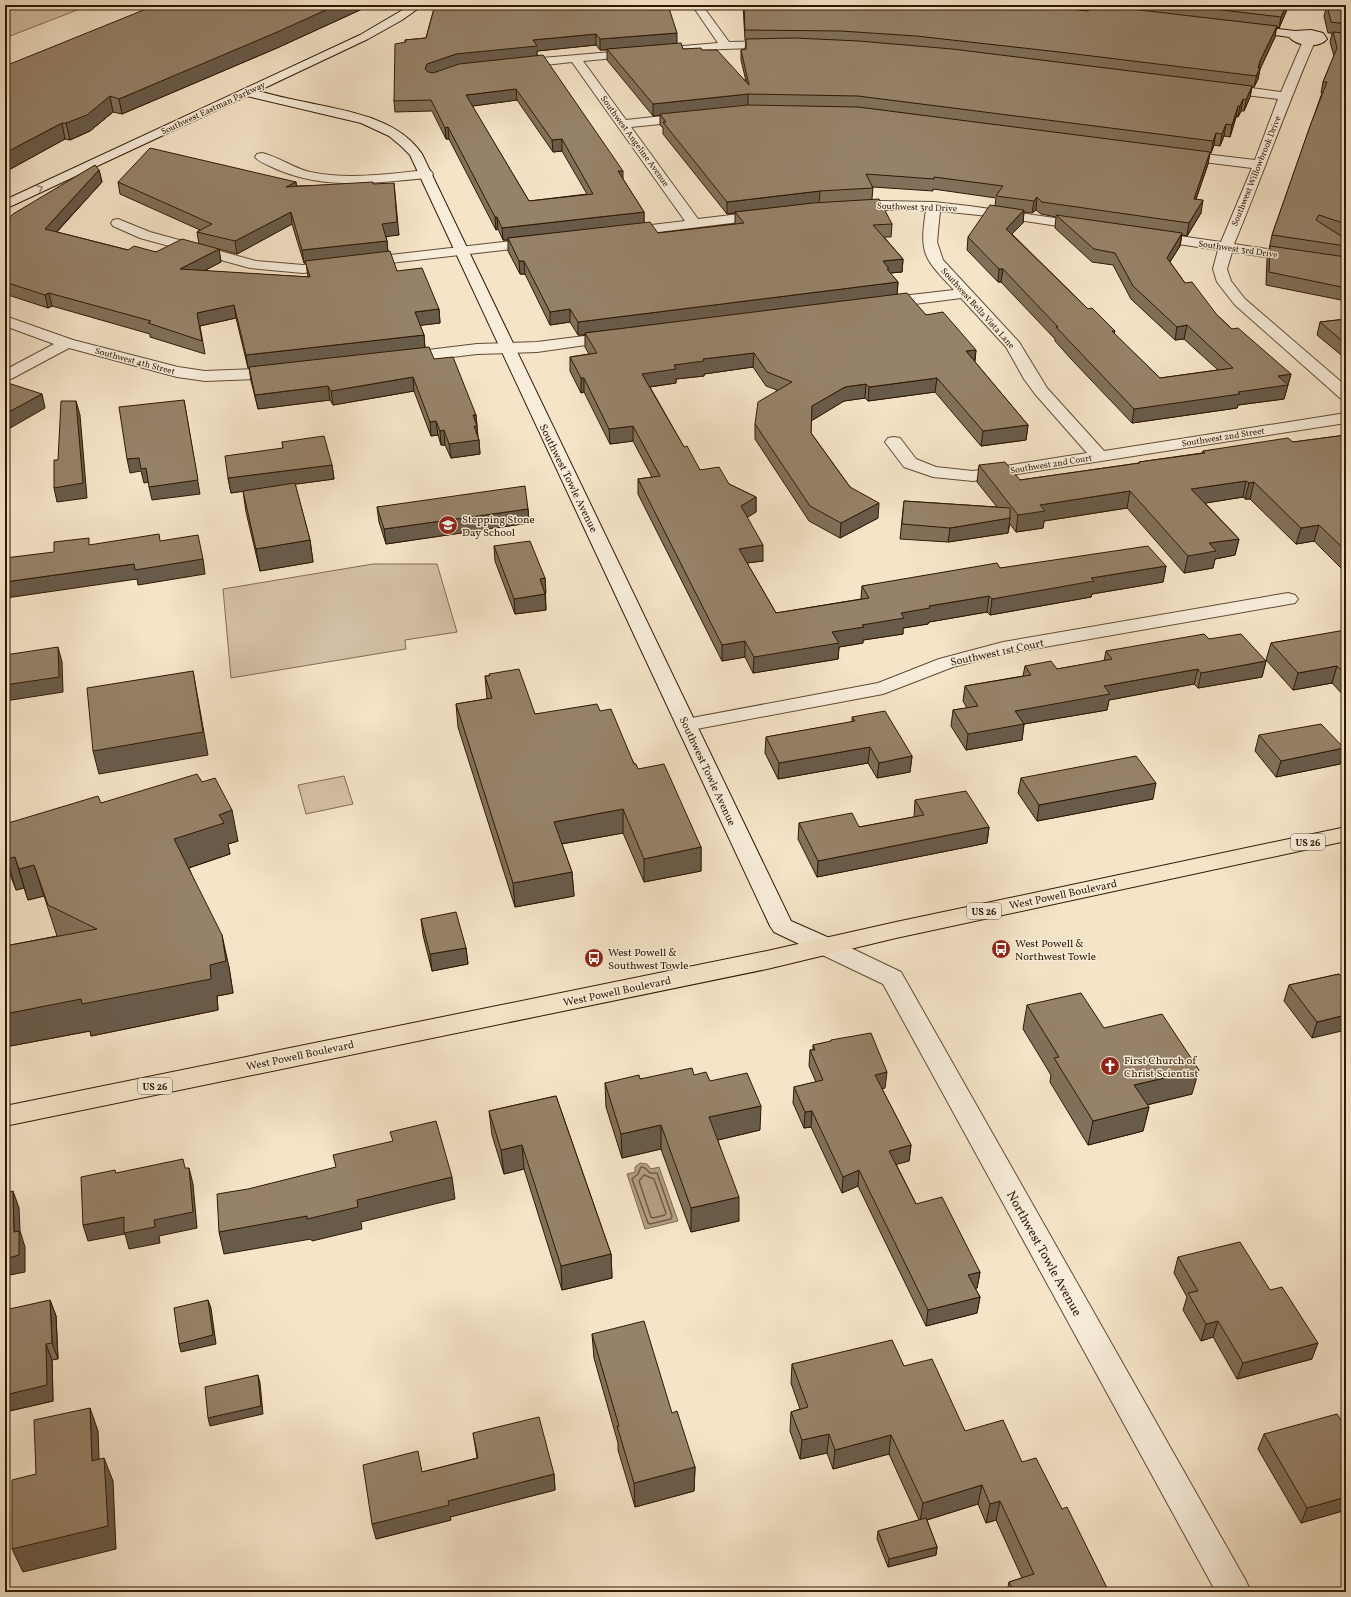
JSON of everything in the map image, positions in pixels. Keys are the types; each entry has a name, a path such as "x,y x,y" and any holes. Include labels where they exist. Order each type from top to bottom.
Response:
{"main road":[{"name":"West Powell Boulevard","path":"5,1116 752,963 1143,876 1346,834"}],"street":[{"name":"Southwest Eastman Parkway","path":"5,194 378,21 403,5"},
{"name":"Southwest Eastman Parkway","path":"5,205 378,30 418,5"},
{"path":"697,5 725,45"},
{"path":"1047,5 1133,15"},
{"path":"1234,27 1295,34 1311,33 1315,39 1334,38"},
{"name":"Southwest Willowbrook Drive","path":"1315,39 1285,96 1260,165 1226,247 1220,270 1224,282 1240,302 1346,395"},
{"path":"504,66 575,58 725,45 787,44"},
{"name":"Southwest Angeline Avenue","path":"575,58 694,224"},
{"path":"1207,86 1285,96"},
{"name":"Southwest Towle Avenue","path":"245,92 334,112 377,125 396,135 410,148 426,174 463,251 782,926 825,946"},
{"path":"162,132 175,121 206,106 208,102 206,101"},
{"path":"623,124 705,115"},
{"path":"1166,153 1260,165"},
{"path":"262,157 293,171 332,179 377,179 426,174"},
{"name":"Southwest 3rd Drive","path":"842,207 890,205 934,206 989,211 1099,228"},
{"name":"Southwest Bella Vista Lane","path":"934,206 930,249 936,262 1013,345 1032,379 1041,391 1100,456"},
{"path":"609,234 781,213"},
{"path":"118,223 145,236 254,265 277,268 303,269 328,267 548,241"},
{"name":"Southwest 3rd Drive","path":"1139,234 1346,265"},
{"path":"869,305 964,293"},
{"name":"Southwest 4th Street","path":"5,321 67,343 178,372 205,376 233,376 291,372"},
{"path":"392,359 477,348 537,347 632,335"},
{"path":"5,376 67,343"},
{"name":"Southwest 2nd Street","path":"1100,456 1346,418"},
{"name":"Southwest 2nd Court","path":"894,442 910,463 933,472 973,476 1100,456"},
{"name":"Southwest 1st Court","path":"686,725 883,688 946,663 1003,648 1288,599"},
{"name":"Northwest Towle Avenue","path":"825,946 892,978 1234,1592"}],"shaded area":[{"path":"5,5 90,5 5,38"},
{"path":"373,564 437,564 457,632 405,640 406,649 231,678 223,589"},
{"path":"344,776 353,804 306,814 298,785"}],"water":[{"path":"640,1163 647,1164 651,1169 659,1167 678,1221 645,1229 627,1174 635,1172 635,1167"}],"building":[{"path":"156,5 337,5 119,99 110,96 87,115 66,123 62,123 5,153 5,66"},
{"path":"435,5 668,5 677,33 600,39 596,34 533,40 537,46 456,54 427,64 425,69 428,72 433,73 459,64 543,55 623,171 618,171 644,212 502,228 448,127 445,128 431,100 394,101 395,44 406,42 405,40 426,38","holes":["516,89 552,140 562,139 593,194 529,201 466,95"]},
{"path":"744,5 1034,5 1088,11 1093,5 1096,5 1277,26 1260,61 1258,68 1260,68 1256,76 916,36 841,31 745,30"},
{"path":"1180,5 1286,5 1281,17"},
{"path":"1327,5 1346,8 1346,24 1331,22"},
{"path":"1333,32 1346,33 1346,224 1319,215 1316,220 1346,239 1346,246 1272,235 1327,82 1323,82 1337,48"},
{"path":"795,38 859,41 952,49 1252,86 1246,100 1243,99 1240,106 1238,106 1232,125 1226,124 1222,134 1216,133 1213,141 858,96 748,94 653,104 607,49 681,43 683,49 701,48 702,50 717,50 749,85 741,50 746,49 746,39"},
{"path":"748,105 858,107 1210,152 1194,199 1203,200 1189,223 1042,202 1037,197 1034,201 996,196 1003,186 934,177 934,179 866,174 873,188 820,191 727,202 663,122 666,122 660,114"},
{"path":"150,148 296,182 286,187 373,182 373,184 394,183 397,222 382,224 387,241 302,250 291,212 235,241 197,232 212,224 118,182"},
{"path":"95,165 99,170 45,229 128,250 134,246 156,252 182,239 219,249 180,269 310,277 305,261 390,251 397,271 422,268 439,309 415,312 424,335 246,355 234,305 197,313 202,341 148,323 151,321 49,293 45,295 5,282 5,222 13,214"},
{"path":"879,199 892,224 873,225 903,259 883,261 889,269 887,269 898,282 578,322 570,309 550,312 524,261 519,261 508,238 650,222 658,233 744,223 735,212 813,203"},
{"path":"990,205 1024,210 1006,229 1088,309 1092,308 1115,331 1112,331 1160,378 1233,368 1187,325 1177,327 1133,286 1115,253 1094,249 1056,215 1182,233 1167,258 1185,283 1192,282 1217,315 1232,329 1238,328 1291,374 1278,376 1288,385 1238,392 1240,394 1134,409 1003,269 999,269 968,237"},
{"path":"1270,246 1346,257 1346,288 1269,272"},
{"path":"907,293 926,315 943,312 976,350 966,351 1028,425 983,431 937,378 869,387 866,384 845,387 812,406 811,433 850,487 879,503 841,523 810,506 755,424 758,402 792,382 767,372 754,353 703,359 704,361 674,365 676,369 642,374 684,447 687,446 700,470 719,467 729,484 756,497 741,506 763,545 739,549 776,613 869,598 862,586 997,563 1000,568 1148,546 1166,566 1091,578 1094,581 992,599 989,596 929,606 930,608 901,613 904,618 832,632 839,643 754,657 745,641 722,645 638,479 660,476 633,426 609,429 584,378 581,378 570,357 597,353 585,333"},
{"path":"1346,319 1346,344 1320,322"},
{"path":"429,347 434,359 453,357 476,415 473,415 477,426 474,426 479,440 449,444 444,430 440,431 436,421 430,422 413,377 331,391 328,386 255,395 249,367"},
{"path":"8,383 42,394 5,414 5,385"},
{"path":"184,400 198,480 149,487 146,468 141,469 139,458 127,459 119,407"},
{"path":"61,401 76,401 83,483 54,488 54,460 58,460"},
{"path":"1346,435 1346,551 1319,525 1301,528 1254,482 1249,483 1246,481 1191,489 1239,539 1209,543 1216,551 1188,556 1130,491 1040,505 1045,511 1018,515 979,465 1005,462 1020,480 1205,453 1203,451 1288,438 1293,442"},
{"path":"324,436 332,465 228,478 225,456 283,448 282,442"},
{"path":"295,483 310,540 256,549 243,491"},
{"path":"525,486 528,509 384,529 377,507"},
{"path":"904,501 1010,508 1010,518 950,528 902,524"},
{"path":"159,534 160,541 198,535 203,559 135,570 134,564 5,582 5,558 54,552 54,542 89,538 89,545"},
{"path":"530,541 545,578 540,579 545,594 514,599 494,546"},
{"path":"1345,630 1346,675 1337,666 1298,673 1271,643"},
{"path":"1204,634 1209,639 1241,634 1266,661 1201,673 1198,669 1104,686 1110,694 1015,711 1024,724 968,734 953,710 978,706 965,686 1031,675 1025,666 1051,661 1057,669 1112,659 1106,651"},
{"path":"58,647 59,677 5,685 5,655"},
{"path":"519,669 535,714 597,704 600,711 611,709 634,764 636,764 638,769 664,764 701,847 644,859 623,809 554,822 572,872 513,883 456,704 492,698 485,676"},
{"path":"193,671 203,732 93,751 87,688"},
{"path":"885,711 912,756 879,763 870,747 779,763 766,737 855,721 852,717"},
{"path":"1321,724 1344,748 1281,761 1259,735"},
{"path":"1136,756 1156,783 1039,805 1021,778"},
{"path":"197,774 202,782 215,778 232,810 219,815 224,823 174,839 222,935 226,961 210,965 211,979 82,1004 81,999 5,1014 5,946 97,929 48,905 34,865 19,869 15,857 7,859 5,854 5,824 98,796 101,803"},
{"path":"966,791 989,827 818,861 799,823 852,813 859,827 924,815 915,800"},
{"path":"456,912 466,948 430,954 421,919"},
{"path":"1339,974 1346,983 1346,1015 1317,1022 1289,985"},
{"name":"First Church of Christ Scientist","path":"1081,993 1104,1028 1162,1014 1199,1070 1134,1085 1149,1107 1093,1121 1054,1058 1059,1057 1027,1005"},
{"path":"871,1033 887,1072 875,1075 911,1145 889,1151 916,1204 942,1197 980,1272 968,1275 980,1297 928,1310 859,1170 843,1177 812,1111 805,1112 794,1087 823,1080 810,1050 815,1050 813,1045 831,1040"},
{"path":"692,1068 694,1075 706,1072 710,1081 747,1073 761,1106 709,1117 739,1197 691,1208 661,1125 621,1134 605,1083 639,1075 640,1079"},
{"path":"556,1096 611,1254 561,1266 522,1145 501,1150 489,1111"},
{"path":"436,1121 452,1177 357,1200 358,1207 307,1219 307,1216 219,1232 217,1194 248,1189 336,1167 333,1155 393,1141 390,1132"},
{"path":"183,1159 185,1168 189,1168 193,1212 154,1220 155,1227 124,1233 124,1217 83,1225 81,1177 115,1170 116,1173"},
{"path":"13,1191 14,1232 19,1231 19,1255 5,1259 5,1193"},
{"path":"1240,1242 1270,1290 1282,1287 1318,1343 1243,1363 1218,1321 1206,1324 1188,1293 1198,1291 1178,1257"},
{"path":"50,1300 52,1343 46,1344 47,1385 5,1395 5,1310"},
{"path":"208,1300 213,1335 179,1344 174,1308"},
{"path":"644,1321 672,1413 677,1411 695,1467 634,1483 592,1334"},
{"path":"892,1340 904,1366 932,1359 965,1431 1003,1420 1022,1462 1036,1458 1062,1509 1067,1507 1109,1592 1014,1592 1009,1582 1034,1574 1000,1501 990,1504 982,1485 923,1503 891,1435 835,1450 829,1434 802,1440 791,1412 808,1407 792,1364"},
{"path":"258,1375 261,1406 208,1418 205,1387"},
{"path":"90,1408 92,1461 104,1458 108,1526 12,1549 12,1480 36,1474 34,1420"},
{"path":"1337,1414 1346,1428 1346,1497 1307,1508 1264,1434"},
{"path":"539,1417 554,1474 448,1501 449,1505 372,1524 363,1465 418,1451 422,1472 478,1458 473,1433"},
{"path":"926,1518 937,1547 889,1559 878,1531"}],"place":[{"name":"Stepping Stone Day School","path":"448,525"},
{"name":"West Powell & Northwest Towle","path":"1001,949"},
{"name":"West Powell & Southwest Towle","path":"594,958"},
{"name":"First Church of Christ Scientist","path":"1110,1066"}]}
